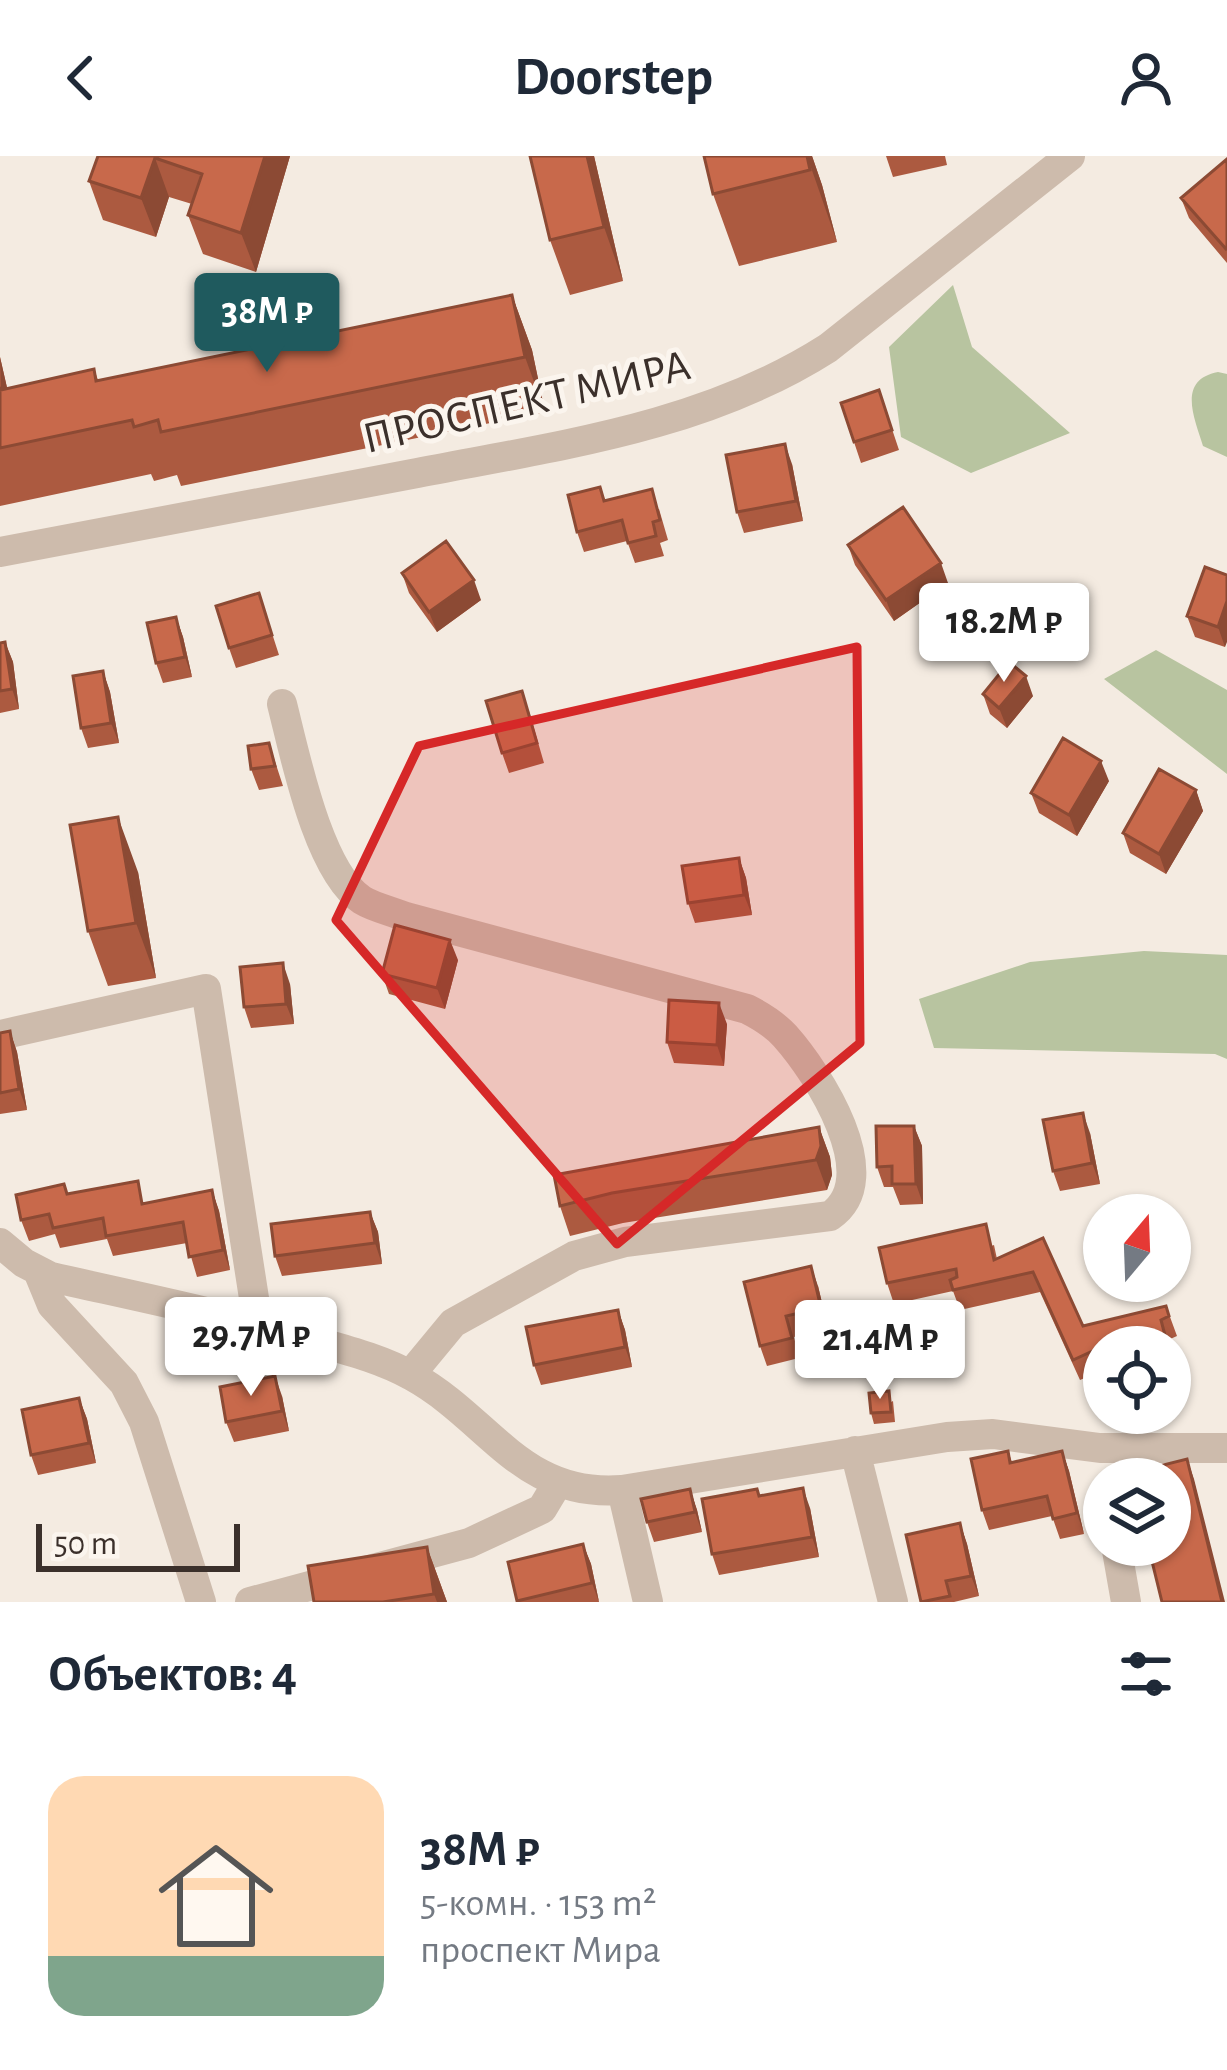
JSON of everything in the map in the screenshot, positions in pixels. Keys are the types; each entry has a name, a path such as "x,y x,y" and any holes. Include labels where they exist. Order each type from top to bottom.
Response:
{"street":[{"name":"ПРОСПЕКТ МИРА","path":"0,552 639,430 742,394 788,374 828,348 1070,156"},
{"path":"282,704 307,798 332,864 360,899 406,916 747,1009 784,1034 806,1064 840,1123 853,1171 849,1198 830,1216 625,1242 574,1256 453,1323 410,1375"},
{"path":"0,1035 206,989 258,1324"},
{"path":"0,1243 38,1270 258,1324 354,1352 410,1375 434,1389 518,1462 556,1484 580,1490 622,1490 855,1451 993,1434 1083,1459"},
{"path":"38,1270 52,1306 124,1383 144,1422 201,1602"},
{"path":"1149,1458 1227,1448"},
{"path":"855,1451 893,1602"},
{"path":"250,1602 469,1543 542,1509 556,1484"},
{"path":"622,1490 648,1602"},
{"path":"1120,1566 1126,1602"}],"highlighted area":[{"path":"857,647 860,1043 617,1244 336,920 419,746"}],"green space":[{"path":"953,285 972,347 1070,433 971,473 901,437 889,347"},
{"path":"1218,372 1227,374 1227,457 1203,446 1192,401 1197,383"},
{"path":"1156,650 1227,690 1227,774 1104,679"},
{"path":"1144,951 1227,955 1227,1059 1215,1054 934,1048 919,999 1030,962"}],"building":[{"path":"98,156 265,156 241,233 188,215 202,174 155,158 141,198 89,181"},
{"path":"530,156 587,156 604,227 550,240"},
{"path":"704,156 807,156 810,170 713,194"},
{"path":"1227,159 1227,248 1226,249 1181,198"},
{"path":"512,295 525,357 161,432 158,420 134,427 132,420 0,448 0,387 94,369 96,381"},
{"path":"879,390 892,430 854,442 841,403"},
{"path":"785,444 796,501 737,512 726,455"},
{"path":"600,487 604,501 652,489 660,520 653,522 656,536 628,543 622,520 577,532 568,495"},
{"path":"903,507 941,563 886,600 848,545"},
{"path":"446,541 474,580 429,612 402,573"},
{"path":"1205,567 1227,575 1227,601 1218,627 1187,616"},
{"path":"259,593 272,635 229,648 216,606"},
{"path":"176,617 185,657 156,663 147,623"},
{"path":"5,642 12,689 0,691 0,643"},
{"path":"1009,662 1026,676 999,708 983,694"},
{"path":"103,671 111,723 81,728 73,676"},
{"path":"522,691 537,743 502,753 486,701"},
{"path":"1063,738 1101,761 1069,815 1031,793"},
{"path":"269,743 275,766 251,769 248,746"},
{"path":"1159,769 1196,790 1159,854 1123,833"},
{"path":"118,817 136,923 88,931 70,825"},
{"path":"739,858 744,895 688,903 682,866"},
{"path":"395,925 450,940 437,988 382,974"},
{"path":"283,963 286,1004 244,1007 240,967"},
{"path":"669,1000 719,1003 717,1045 667,1042"},
{"path":"10,1031 19,1089 0,1093 0,1033"},
{"path":"1083,1113 1092,1163 1053,1171 1043,1120"},
{"path":"876,1126 914,1126 916,1184 892,1184 892,1166 877,1167"},
{"path":"819,1127 821,1146 816,1160 560,1206 554,1175"},
{"path":"138,1181 142,1204 212,1190 223,1250 189,1257 183,1222 106,1236 103,1218 53,1228 49,1214 21,1220 16,1195 64,1184 67,1194"},
{"path":"370,1212 375,1243 275,1256 271,1224"},
{"path":"986,1224 994,1260 1043,1238 1083,1326 1083,1355 1073,1360 1033,1272 953,1290 950,1280 957,1277 956,1269 887,1283 879,1248"},
{"path":"811,1266 821,1308 786,1316 792,1338 760,1346 744,1282"},
{"path":"1166,1306 1169,1316 1161,1320 1163,1326 1083,1326"},
{"path":"618,1310 625,1347 534,1365 526,1327"},
{"path":"275,1376 282,1411 226,1422 220,1387"},
{"path":"889,1391 891,1412 871,1413 869,1393"},
{"path":"79,1398 89,1443 31,1455 22,1410"},
{"path":"1008,1451 1010,1463 1062,1451 1077,1513 1053,1519 1047,1496 982,1510 971,1459"},
{"path":"1191,1475 1222,1602 1162,1602 1153,1566 1191,1566"},
{"path":"803,1488 812,1537 712,1554 702,1499 757,1489 759,1496"},
{"path":"690,1489 695,1512 647,1522 641,1499"},
{"path":"960,1523 971,1576 946,1581 950,1596 921,1602 906,1535"},
{"path":"583,1544 592,1583 517,1601 508,1562"},
{"path":"427,1547 434,1594 383,1602 314,1602 308,1566"}]}
